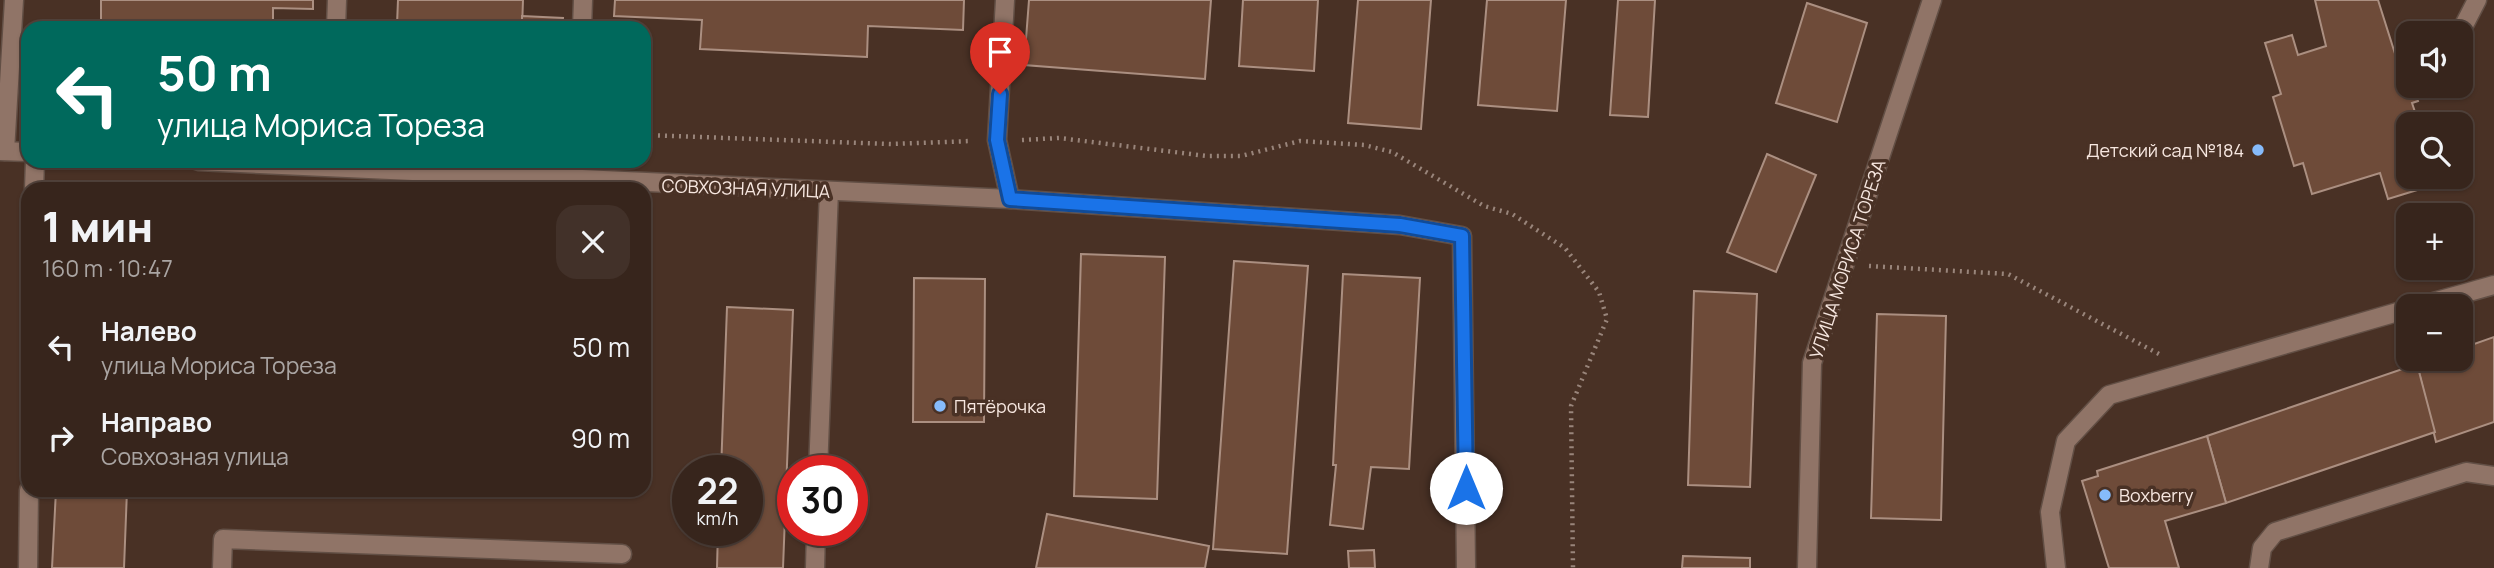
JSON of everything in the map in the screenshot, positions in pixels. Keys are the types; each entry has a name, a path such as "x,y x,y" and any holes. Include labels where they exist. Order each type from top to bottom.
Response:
{"street":[{"path":"14,0 3,151 21,152"},
{"path":"336,21 337,0"},
{"path":"582,21 583,0"},
{"path":"1005,0 997,140 1010,199 1400,225 1462,236 1466,568"},
{"name":"УЛИЦА МОРИСА ТОРЕЗА","path":"1807,568 1812,363 1932,0"},
{"path":"2466,21 2477,0"},
{"name":"СОВХОЗНАЯ УЛИЦА","path":"387,168 596,182"},
{"path":"570,168 570,181"},
{"name":"СОВХОЗНАЯ УЛИЦА","path":"651,184 1010,199"},
{"path":"819,455 829,191"},
{"path":"2462,294 2494,285"},
{"path":"2056,568 2050,513 2066,442 2109,395 2396,312"},
{"path":"2259,568 2262,548 2275,532 2466,472 2494,476"},
{"path":"28,568 29,497"},
{"path":"222,568 223,538 622,554"},
{"path":"815,568 816,546"}],"path":[{"path":"651,135 891,144 997,140"},
{"path":"1844,265 2008,274 2170,359 2175,376"}],"building":[{"path":"101,0 313,0 313,9 273,8 273,21 101,21"},
{"path":"398,0 523,0 522,21 397,21"},
{"path":"615,0 964,0 963,30 868,26 867,57 700,49 702,20 614,16"},
{"path":"1029,0 1211,0 1205,79 1024,65"},
{"path":"1243,0 1318,0 1314,71 1239,66"},
{"path":"1358,0 1431,0 1421,129 1348,123"},
{"path":"1487,0 1566,0 1557,111 1478,105"},
{"path":"1618,0 1655,0 1648,117 1610,115"},
{"path":"2315,0 2378,0 2396,57 2396,98 2417,98 2418,101 2412,103 2415,112 2396,112 2396,189 2420,189 2388,199 2380,173 2312,194 2303,163 2294,166 2273,97 2281,94 2265,43 2292,35 2298,55 2326,46"},
{"path":"1807,3 1867,23 1837,122 1776,103"},
{"path":"522,16 563,18 563,21 522,21"},
{"path":"1767,154 1816,175 1776,272 1727,252"},
{"path":"1081,254 1165,257 1157,499 1074,496"},
{"path":"1234,261 1308,266 1287,554 1213,549"},
{"path":"1343,274 1420,278 1409,469 1371,467 1363,529 1330,525 1336,465 1333,465"},
{"path":"914,278 985,279 984,422 913,422"},
{"path":"1694,291 1757,294 1750,487 1688,485"},
{"path":"727,307 793,310 787,455 777,455 777,546 784,546 783,568 717,568 718,546 763,546 763,455 722,455"},
{"path":"1877,314 1946,316 1941,520 1871,518"},
{"path":"2494,337 2494,422 2436,442 2419,371 2473,371 2473,344"},
{"path":"2397,371 2419,371 2435,432 2226,503 2207,436"},
{"path":"2207,436 2226,503 2165,521 2179,568 2109,568 2082,481 2098,476 2097,471"},
{"path":"56,497 127,497 124,568 52,568"},
{"path":"1047,514 1209,546 1205,568 1036,568"},
{"path":"1374,550 1375,568 1349,568 1348,551"},
{"path":"1683,556 1750,558 1750,568 1682,568"}],"place":[{"name":"Детский сад №184","path":"2258,150"},
{"name":"Пятёрочка","path":"940,406"},
{"name":"Boxberry","path":"2105,495"}],"route":[{"path":"1000,94 997,140 1010,199 1400,225 1462,236 1466,303 1466,488"}]}
